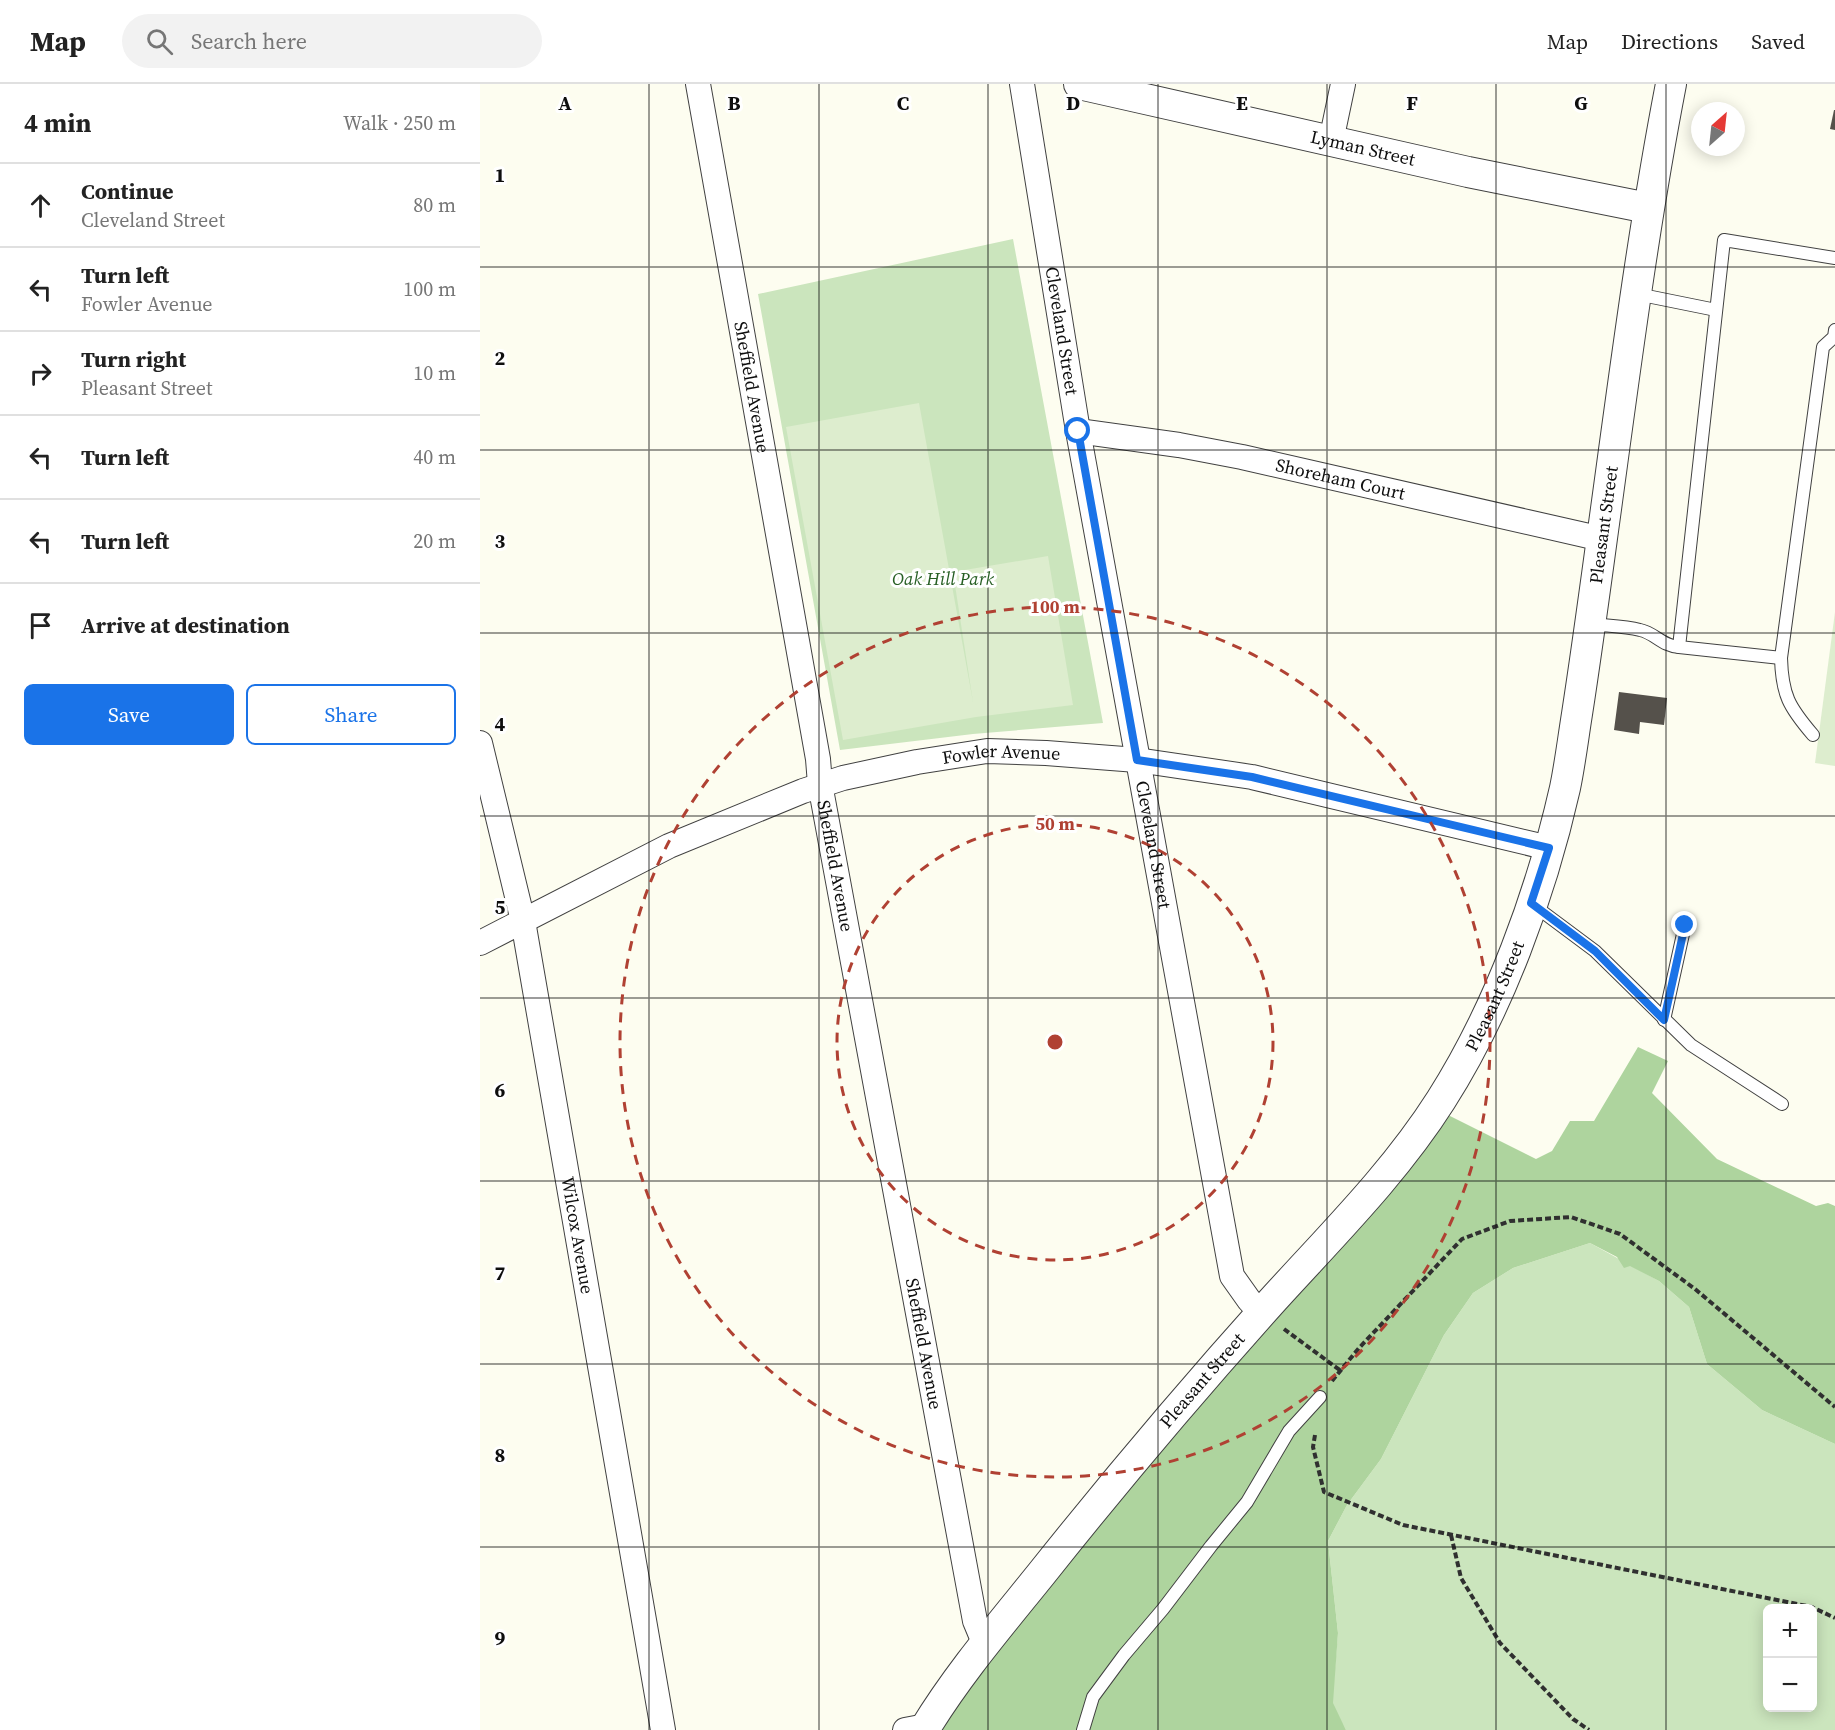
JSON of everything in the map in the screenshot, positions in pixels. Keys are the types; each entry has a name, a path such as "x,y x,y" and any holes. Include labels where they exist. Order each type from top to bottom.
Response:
{"street":[{"name":"Sheffield Avenue","path":"698,84 818,759 820,784 972,1610 985,1645"},
{"name":"Cleveland Street","path":"1022,84 1078,431 1232,1276 1249,1300 1262,1313"},
{"name":"Lyman Street","path":"1078,84 1468,172 1648,208"},
{"path":"1331,141 1343,84"},
{"name":"Pleasant Street","path":"918,1728 1120,1475 1387,1173 1440,1102 1469,1051 1495,997 1531,903 1566,785 1591,624 1648,208 1671,84"},
{"name":"Shoreham Court","path":"1078,431 1179,445 1242,457 1602,539"},
{"name":"Wilcox Avenue","path":"480,743 523,921 663,1730"},
{"name":"Fowler Avenue","path":"480,943 669,846 820,784 917,762 987,752 1046,753 1137,760 1252,777 1549,848"}],"lane":[{"path":"1679,647 1724,240 1835,258"},
{"path":"1637,294 1716,310"},
{"path":"1813,735 1792,709 1783,687 1781,658 1823,347 1834,338 1835,330"},
{"path":"1591,624 1640,630 1670,647 1781,658"},
{"path":"1531,903 1595,951 1691,1045 1782,1104"},
{"path":"1664,1020 1685,925"},
{"path":"1083,1730 1093,1697 1247,1502 1289,1431 1320,1397"}],"path":[{"path":"1835,1407 1695,1289 1620,1234 1571,1217 1510,1221 1462,1239 1359,1348 1320,1397 1313,1447 1324,1492 1402,1525 1812,1607 1835,1618"},
{"path":"1262,1313 1341,1371"},
{"path":"1451,1534 1461,1578 1500,1643 1573,1719 1589,1730"}],"green space":[{"name":"Oak Hill Park","path":"1013,239 1103,723 973,734 840,750 758,294"},
{"path":"919,403 973,702 953,572 1048,556 1073,705 976,717 843,740 786,427"},
{"path":"1835,612 1835,766 1815,763"},
{"path":"1638,1047 1668,1061 1652,1093 1717,1159 1816,1206 1828,1203 1835,1206 1835,1444 1762,1410 1707,1364 1689,1307 1659,1281 1630,1266 1624,1268 1617,1257 1590,1243 1513,1268 1473,1293 1444,1335 1381,1459 1347,1505 1328,1541 1338,1633 1333,1703 1346,1730 928,1730 1440,1111 1536,1159 1552,1151 1570,1121 1594,1121"},
{"path":"1590,1243 1659,1281 1689,1307 1707,1364 1762,1410 1835,1444 1835,1730 1346,1730 1332,1703 1338,1633 1328,1541 1347,1505 1381,1459 1444,1335 1473,1293 1513,1268"}],"building":[{"path":"1835,110 1835,130 1830,129"},
{"path":"1619,692 1667,698 1664,725 1640,722 1639,734 1614,730"}],"route":[{"path":"1078,431 1137,760 1252,777 1549,848 1531,903 1595,951 1664,1020 1685,925"}]}
